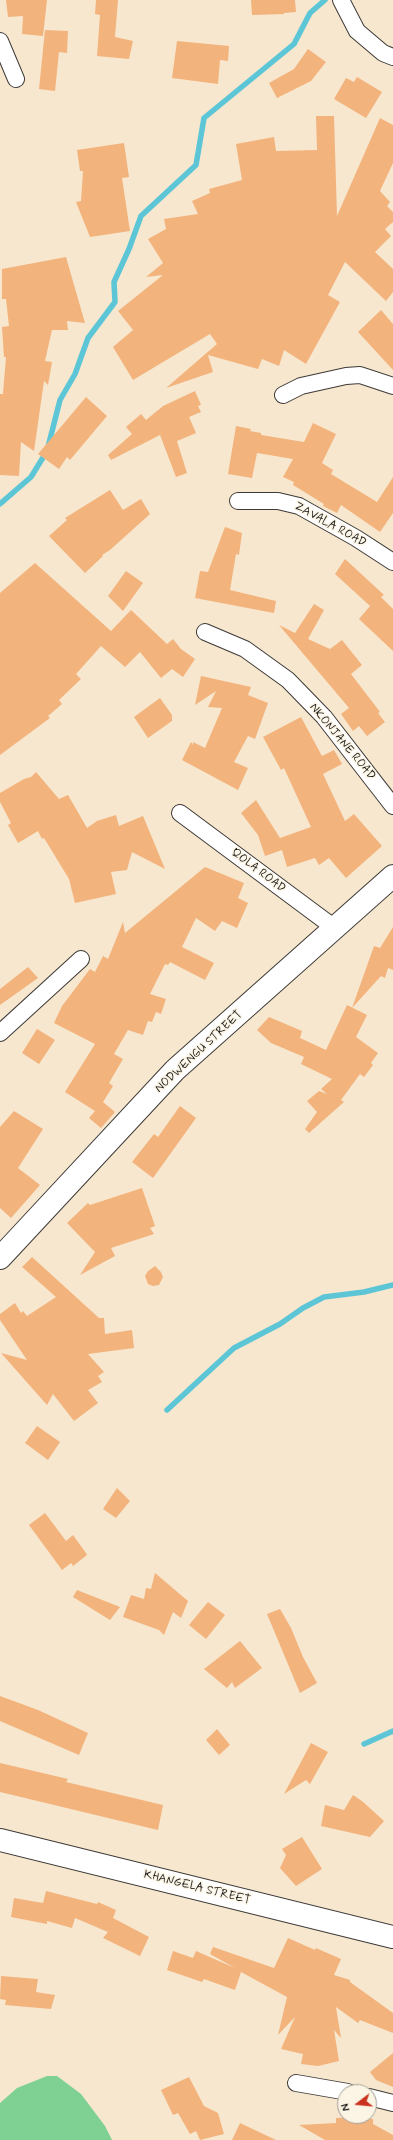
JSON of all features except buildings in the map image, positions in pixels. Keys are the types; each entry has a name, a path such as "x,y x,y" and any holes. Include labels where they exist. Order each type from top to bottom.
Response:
{"street":[{"path":"341,0 357,31 383,53 393,57"},
{"path":"0,41 16,79"},
{"path":"283,395 301,386 346,376 360,375 393,386"},
{"name":"ZAVALA ROAD","path":"238,500 278,501 294,504 356,538 393,562"},
{"name":"NKONJANE ROAD","path":"205,632 246,649 288,680 324,717 393,806"},
{"name":"QOLA ROAD","path":"180,813 336,929"},
{"name":"NODWENGU STREET","path":"0,1258 175,1070 336,929 393,876"},
{"path":"0,1033 81,958"},
{"name":"KHANGELA STREET","path":"0,1840 393,1937"},
{"path":"296,2082 337,2090"},
{"path":"377,2099 393,2103"}],"green space":[{"path":"47,2076 57,2076 81,2094 105,2126 112,2140 0,2140 0,2103 17,2088"}],"waterway":[{"path":"0,504 31,477 47,451 60,400 75,374 88,338 115,302 114,282 129,249 141,216 196,165 204,118 294,44 310,13 325,0"},
{"path":"167,1410 234,1348 280,1324 303,1308 324,1297 364,1292 393,1285"},
{"path":"364,1744 393,1731"}]}
